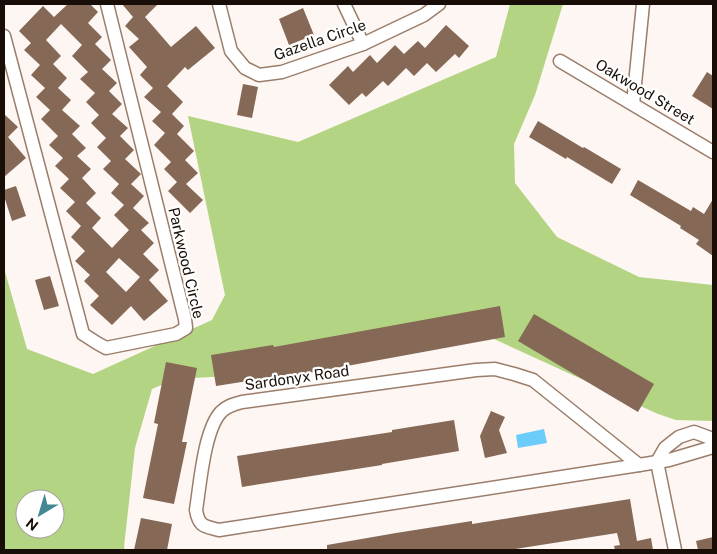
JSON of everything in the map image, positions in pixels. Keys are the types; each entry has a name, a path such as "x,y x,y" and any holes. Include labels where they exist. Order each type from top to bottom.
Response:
{"street":[{"name":"Parkwood Circle","path":"4,36 83,334 106,348 176,334 186,328 185,318 107,4"},
{"name":"Gazella Circle","path":"219,4 231,51 245,68 259,75 282,72 363,44 424,15 439,4"},
{"path":"344,4 363,44"},
{"path":"633,104 643,4"},
{"name":"Oakwood Street","path":"560,61 713,152"},
{"name":"Sardonyx Road","path":"639,465 533,380 495,369 476,370 231,405 222,411 210,430 196,510 198,520 203,526 219,530 639,465 669,460 713,447"},
{"path":"675,550 657,462 665,448 679,437 694,432 713,439"}],"green space":[{"path":"510,4 563,4 535,95 514,144 515,183 557,237 639,277 713,285 713,421 676,420 658,414 472,329 247,375 175,379 152,389 135,448 125,550 4,550 4,268 27,349 93,374 212,320 225,295 188,116 298,142 496,57"}],"water":[{"path":"544,429 547,443 518,448 516,435"}],"building":[{"path":"68,4 90,4 98,12 88,23 102,37 95,44 111,60 102,69 117,83 109,91 122,104 112,114 128,128 120,136 134,150 125,159 141,174 131,184 144,196 133,208 149,223 141,230 154,243 143,254 159,270 149,280 168,301 144,321 131,306 112,325 90,305 99,296 84,281 90,275 75,261 85,251 71,237 81,226 66,211 75,202 60,188 69,179 55,166 63,158 49,145 58,136 41,119 50,110 36,97 45,88 31,75 40,65 24,50 31,43 19,31 43,6 54,17","holes":["61,24 82,45 72,56 88,72 80,79 95,93 86,102 99,115 91,123 106,138 97,147 111,161 103,169 119,184 111,193 124,205 114,215 129,230 112,248 92,228 101,218 86,203 96,193 82,178 91,169 77,156 86,148 72,134 80,126 62,110 71,100 58,88 67,78 53,64 61,56 46,40","119,258 140,277 126,292 106,272"]},
{"path":"122,4 158,4 145,17 171,47 196,26 215,48 188,70 185,67 167,86 183,102 172,114 184,126 177,134 194,151 185,160 198,173 186,184 203,200 190,213 168,191 177,182 164,169 171,162 154,145 165,133 152,121 161,112 144,97 153,88 140,75 147,67 129,47 139,39 125,26 133,17"},
{"path":"303,8 314,35 289,45 279,19"},
{"path":"446,25 469,46 459,58 455,54 436,72 427,63 414,76 406,68 388,86 383,81 366,97 362,93 349,105 329,85 348,66 353,72 370,55 377,63 395,45 404,54 418,41 425,48"},
{"path":"707,72 713,76 713,109 692,96"},
{"path":"243,84 258,87 252,118 237,115"},
{"path":"4,114 18,127 8,137 26,158 4,177"},
{"path":"538,121 621,169 612,184 529,137"},
{"path":"638,180 691,211 693,207 704,214 713,199 713,256 696,244 699,240 680,228 681,226 630,195"},
{"path":"16,186 26,216 12,221 4,190"},
{"path":"50,276 59,306 44,310 35,280"},
{"path":"500,306 505,337 292,376 292,374 216,386 211,355 273,345 274,347"},
{"path":"534,314 654,384 638,412 518,341"},
{"path":"166,362 197,368 182,442 187,442 174,504 143,498 158,424 154,423"},
{"path":"491,411 505,417 499,430 507,453 485,458 480,436"},
{"path":"454,420 459,451 242,487 237,456 392,432 392,430"},
{"path":"630,499 637,541 651,538 653,550 615,550 614,546 620,545 617,533 509,550 327,550 327,545 396,533 472,521 472,524"},
{"path":"141,518 172,524 167,550 134,550"},
{"path":"713,537 713,550 698,550 696,541"}]}
